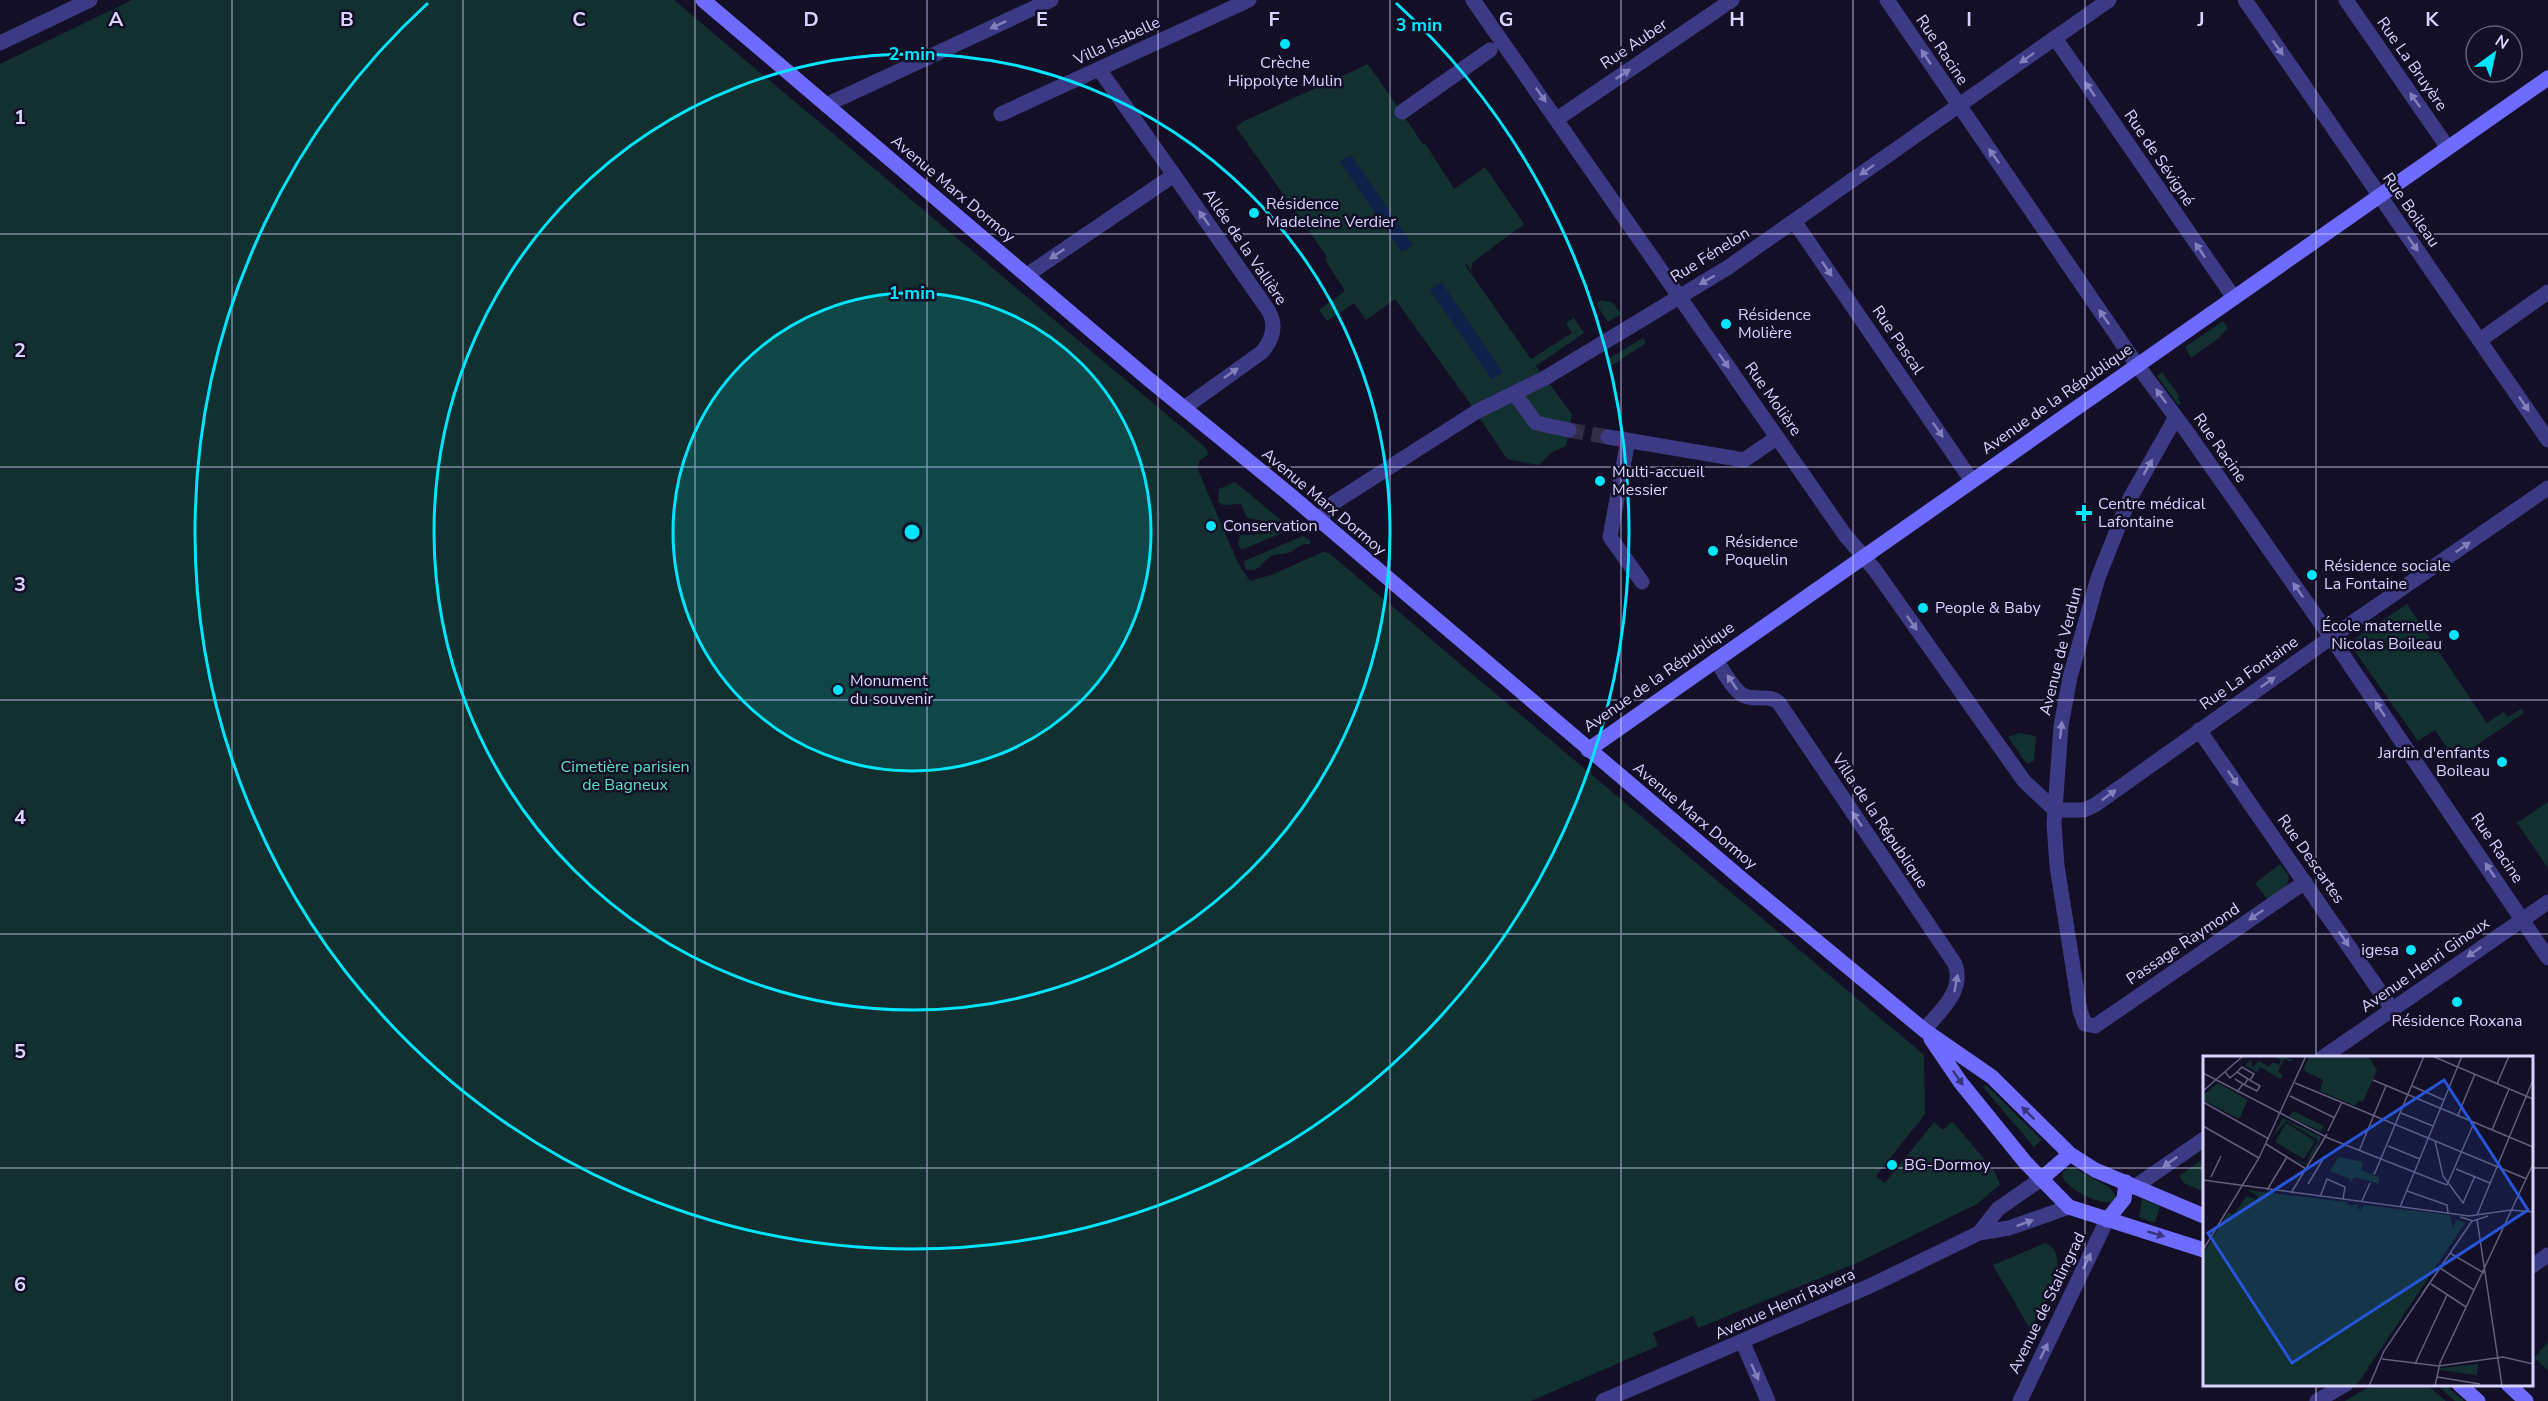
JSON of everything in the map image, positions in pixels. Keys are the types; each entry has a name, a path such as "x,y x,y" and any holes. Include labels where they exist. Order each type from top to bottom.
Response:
{"main road":[{"name":"Avenue Marx Dormoy","path":"703,0 1588,750 1924,1030 1992,1077 2070,1154 2095,1170 2131,1184"},
{"name":"Avenue de la République","path":"1588,750 2548,78"},
{"name":"Avenue Marx Dormoy","path":"1924,1030 1961,1083 2040,1179 2069,1207"},
{"path":"2040,1179 2070,1154"},
{"path":"2107,1220 2124,1199 2131,1184 2203,1215"},
{"path":"2069,1207 2203,1249"},
{"path":"2461,1386 2478,1401"},
{"path":"2510,1386 2526,1401"}],"street":[{"path":"0,43 90,0"},
{"path":"826,105 1051,0"},
{"name":"Villa Isabelle","path":"1000,114 1249,0"},
{"name":"Rue Molière","path":"1473,0 1845,535 1863,556 2024,781 2055,810"},
{"name":"Rue Auber","path":"1557,119 1732,0"},
{"name":"Rue Racine","path":"1887,0 2137,365 2331,638 2548,958"},
{"name":"Rue Fénelon","path":"1319,520 1335,502 1476,412 1545,378 1727,268 2109,0"},
{"name":"Rue Boileau","path":"2245,0 2548,440"},
{"name":"Rue La Bruyère","path":"2346,0 2448,148"},
{"name":"Rue de Sévigné","path":"2055,38 2234,298"},
{"path":"1402,112 1490,50"},
{"name":"Allée de la Vallière","path":"1099,69 1271,316 1273,330 1271,339 1262,352 1184,408"},
{"path":"1027,275 1174,174"},
{"name":"Rue Pascal","path":"1794,221 1972,480"},
{"path":"2480,340 2548,292"},
{"path":"1514,393 1536,423 1569,430"},
{"name":"Avenue de Verdun","path":"2082,1018 2062,909 2056,855 2055,810 2063,717 2070,677 2091,597 2129,500 2176,417"},
{"path":"1608,437 1744,460 1772,441"},
{"path":"1628,440 1610,537 1642,582"},
{"name":"Rue La Fontaine","path":"2055,810 2084,810 2095,805 2199,730 2548,488"},
{"name":"Villa de la République","path":"1716,660 1740,693 1749,698 1773,698 1779,703 1955,964 1958,977 1956,988 1924,1030"},
{"name":"Rue Descartes","path":"2199,730 2392,1009"},
{"name":"Passage Raymond","path":"2082,1018 2085,1024 2095,1026 2305,882"},
{"name":"Avenue Henri Ginoux","path":"2325,1056 2548,902"},
{"path":"2131,1184 2203,1140"},
{"name":"Avenue Henri Ravera","path":"1979,1233 1998,1209 2040,1179"},
{"name":"Avenue Henri Ravera","path":"1603,1401 1743,1342 1922,1262 1979,1233 2009,1228 2069,1207"},
{"name":"Avenue de Stalingrad","path":"2020,1401 2107,1220"},
{"path":"2533,1265 2548,1255"},
{"path":"1743,1342 1768,1401"},
{"path":"2318,1401 2343,1386"}],"green space":[{"name":"Cimetière parisien de Bagneux","path":"132,0 674,0 1204,446 1209,454 1199,461 1198,470 1238,563 1250,581 1271,575 1323,552 1329,553 1924,1055 1925,1114 1876,1176 1885,1183 1934,1122 1943,1130 1952,1121 1995,1172 2000,1185 1977,1204 1857,1263 1698,1328 1693,1316 1653,1333 1658,1346 1531,1401 0,1401 0,64"},
{"path":"1368,64 1423,144 1425,143 1454,189 1485,167 1524,224 1473,262 1471,270 1466,263 1465,265 1531,359 1572,333 1566,323 1574,318 1584,333 1536,366 1572,414 1566,446 1551,453 1539,465 1507,459 1395,299 1366,320 1354,303 1327,321 1319,310 1345,291 1325,259 1327,257 1236,127 1244,121"},
{"path":"1601,300 1613,303 1621,314 1608,322 1596,304"},
{"path":"2223,321 2228,328 2219,338 2191,358 2185,347"},
{"path":"1643,338 1646,343 1611,366 1606,360"},
{"path":"2162,372 2179,396 2181,403 2178,405 2157,376"},
{"path":"1235,482 1287,525 1285,532 1241,550 1238,543 1240,535 1266,534 1269,529 1262,521 1247,518 1241,504 1223,505 1218,502 1219,489"},
{"path":"1303,536 1310,540 1310,544 1300,546 1288,553 1273,555 1256,569 1245,569 1244,561"},
{"path":"2407,604 2487,723 2504,712 2508,717 2521,709 2524,713 2455,760 2435,730 2418,741 2352,647 2353,640"},
{"path":"2020,733 2036,736 2034,761 2027,764 2008,737"},
{"path":"2548,802 2548,868 2517,823"},
{"path":"2280,864 2289,876 2287,887 2268,900 2255,883"},
{"path":"1986,1085 2042,1140 2034,1147 1983,1087"},
{"path":"2203,1159 2203,1192 2184,1183 2179,1176"},
{"path":"2073,1167 2110,1188 2117,1197 2114,1202 2093,1199 2077,1191 2065,1181 2062,1176 2064,1171"},
{"path":"2142,1199 2160,1206 2155,1223 2139,1217"},
{"path":"2045,1243 2054,1249 2057,1270 2047,1297 2030,1329 1993,1265"},
{"path":"2548,1342 2548,1370 2534,1358"},
{"path":"2371,1386 2428,1386 2446,1401 2345,1401"},
{"path":"2446,1386 2464,1401 2455,1401 2439,1387"}],"water":[{"path":"1351,155 1413,245 1402,252 1340,162"},
{"path":"1441,282 1503,372 1492,380 1430,290"}],"tunnel":[{"path":"1569,430 1608,437"}],"place":[{"name":"Crèche Hippolyte Mulin","path":"1285,44"},
{"name":"Résidence Madeleine Verdier","path":"1254,213"},
{"name":"Résidence Molière","path":"1726,324"},
{"name":"Multi-accueil Messier","path":"1600,481"},
{"name":"Centre médical Lafontaine","path":"2084,513"},
{"name":"Conservation","path":"1211,526"},
{"name":"Résidence Poquelin","path":"1713,551"},
{"name":"Résidence sociale La Fontaine","path":"2312,575"},
{"name":"People & Baby","path":"1923,608"},
{"name":"École maternelle Nicolas Boileau","path":"2454,635"},
{"name":"Monument du souvenir","path":"838,690"},
{"name":"Jardin d'enfants Boileau","path":"2502,762"},
{"name":"igesa","path":"2411,950"},
{"name":"Résidence Roxana","path":"2457,1002"},
{"name":"BG-Dormoy","path":"1892,1165"}]}
